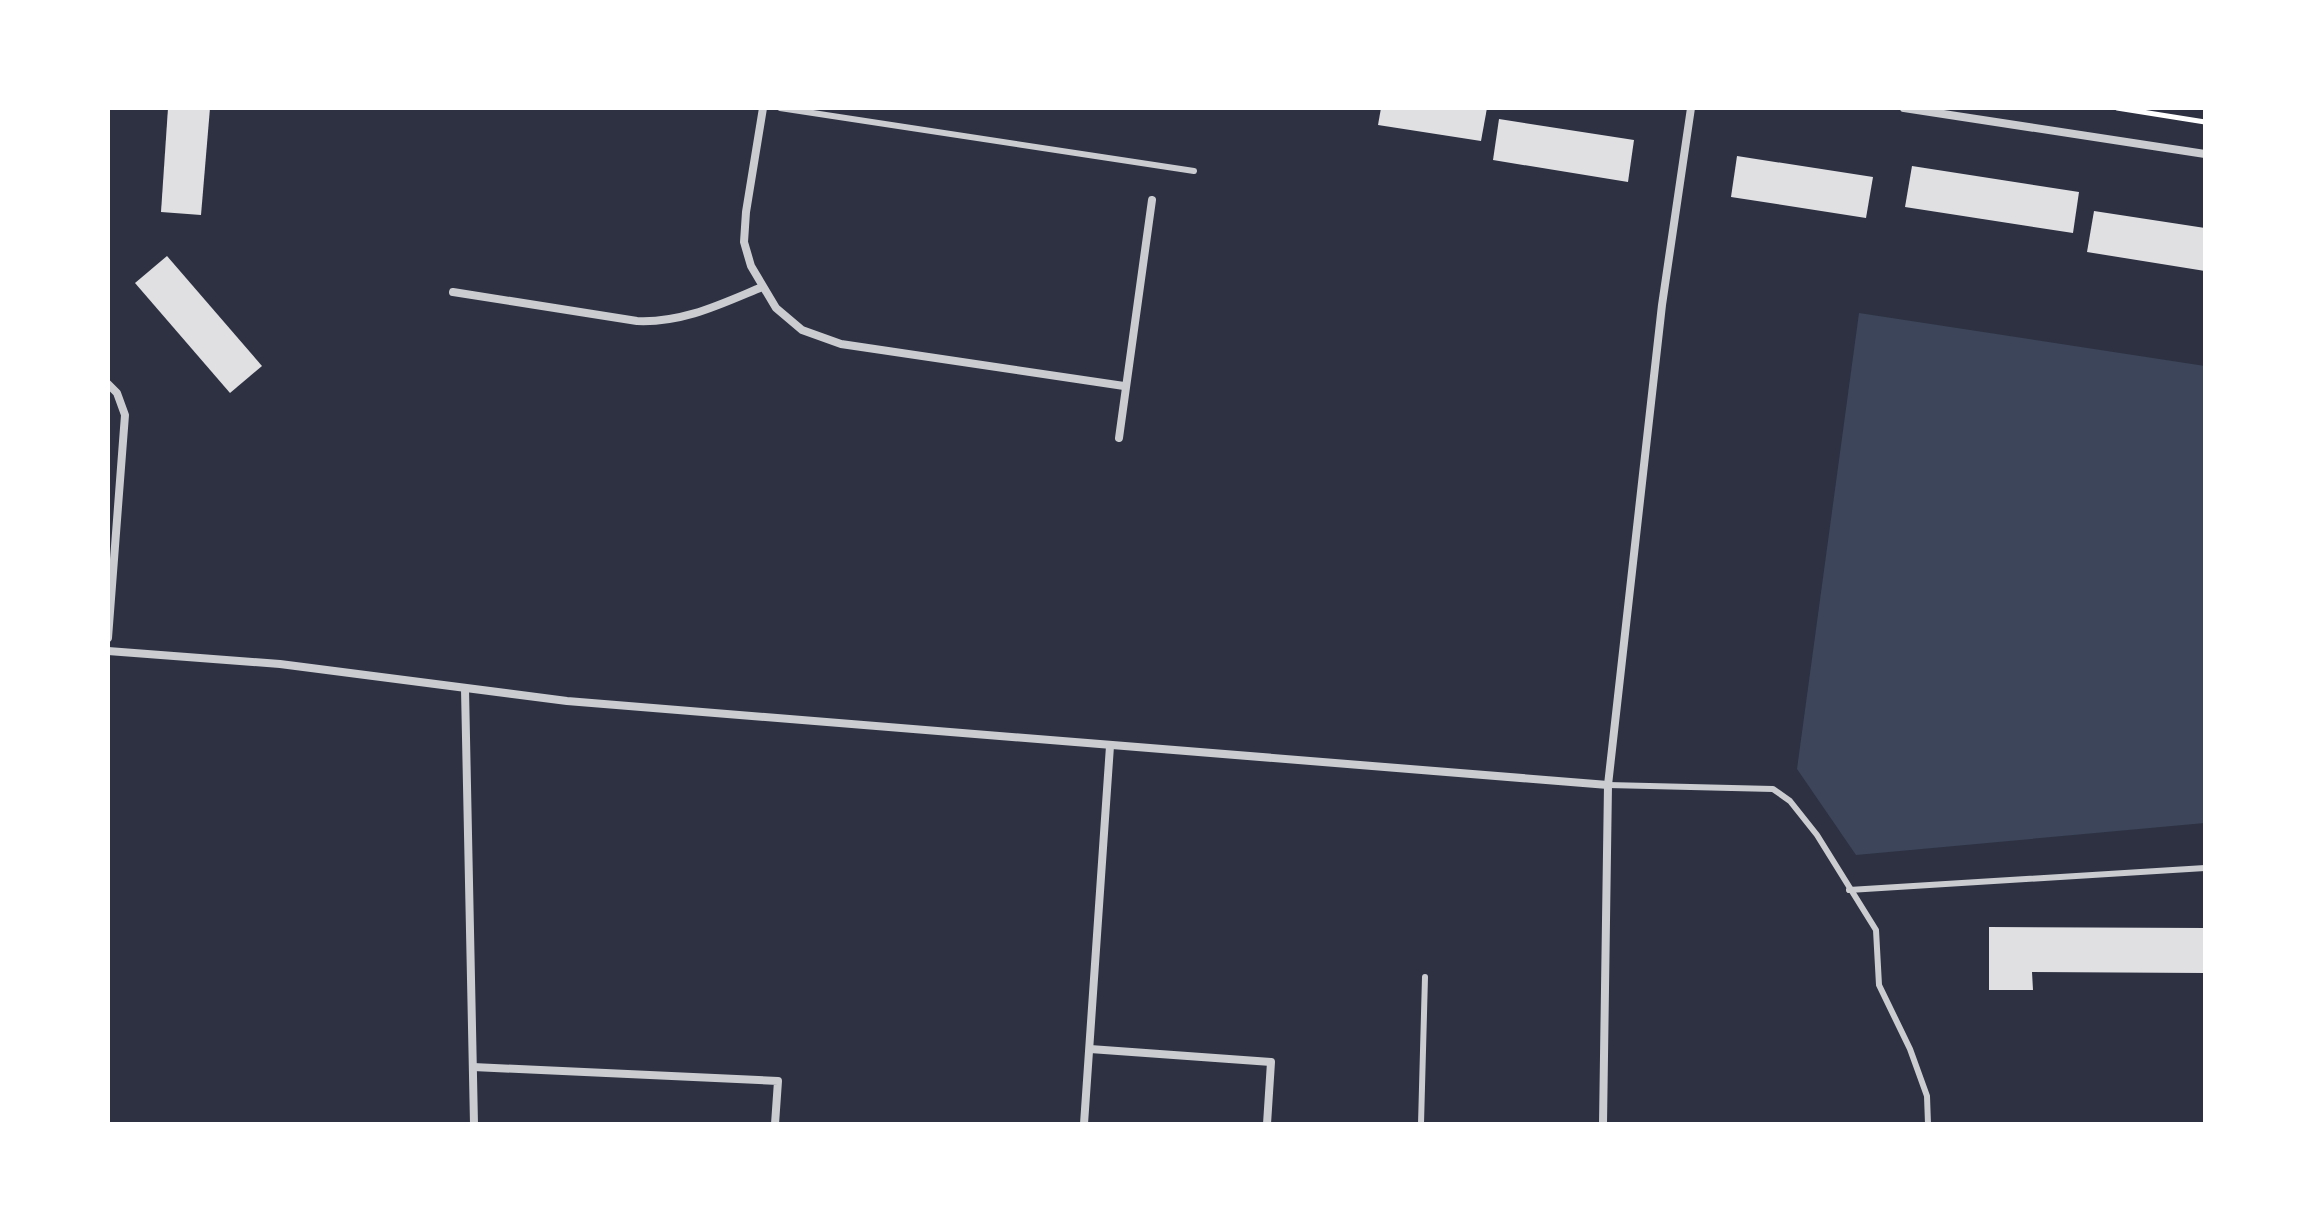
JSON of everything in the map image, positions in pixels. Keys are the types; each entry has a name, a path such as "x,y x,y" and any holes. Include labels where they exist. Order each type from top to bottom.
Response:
{"street":[{"path":"763,108 744,242 762,287 776,308 802,330 841,344 1124,386"},
{"path":"1603,1124 1608,785 1662,305 1691,108"},
{"path":"1904,108 2205,154"},
{"path":"1119,438 1152,200"},
{"path":"453,292 666,322 695,315 762,287"},
{"path":"108,384 117,393 125,415 108,638"},
{"path":"108,651 280,664 567,701 1608,785"},
{"path":"465,689 474,1124"},
{"path":"1084,1124 1110,746"},
{"path":"1090,1049 1271,1062 1267,1124"},
{"path":"473,1067 778,1081 775,1124"}],"lane":[{"path":"780,108 1194,171"},
{"path":"1608,785 1773,789 1790,801 1817,835 1876,930 1879,985 1927,1096 1928,1124"},
{"path":"1849,890 2205,868"},
{"path":"1421,1124 1425,977"}],"path":[{"path":"2117,108 2205,122"}],"shaded area":[{"path":"1859,313 2205,366 2205,823 1856,855 1797,769"}],"building":[{"path":"168,108 210,108 201,215 161,212"},
{"path":"1381,108 1487,108 1481,141 1378,125"},
{"path":"1499,119 1634,140 1628,182 1493,160"},
{"path":"1737,156 1873,177 1866,218 1731,197"},
{"path":"1912,166 2079,192 2073,233 1905,207"},
{"path":"2094,211 2205,228 2205,271 2087,252"},
{"path":"167,256 262,366 230,393 135,283"},
{"path":"1989,927 2205,928 2205,973 2032,972 2033,990 1989,990"}]}
